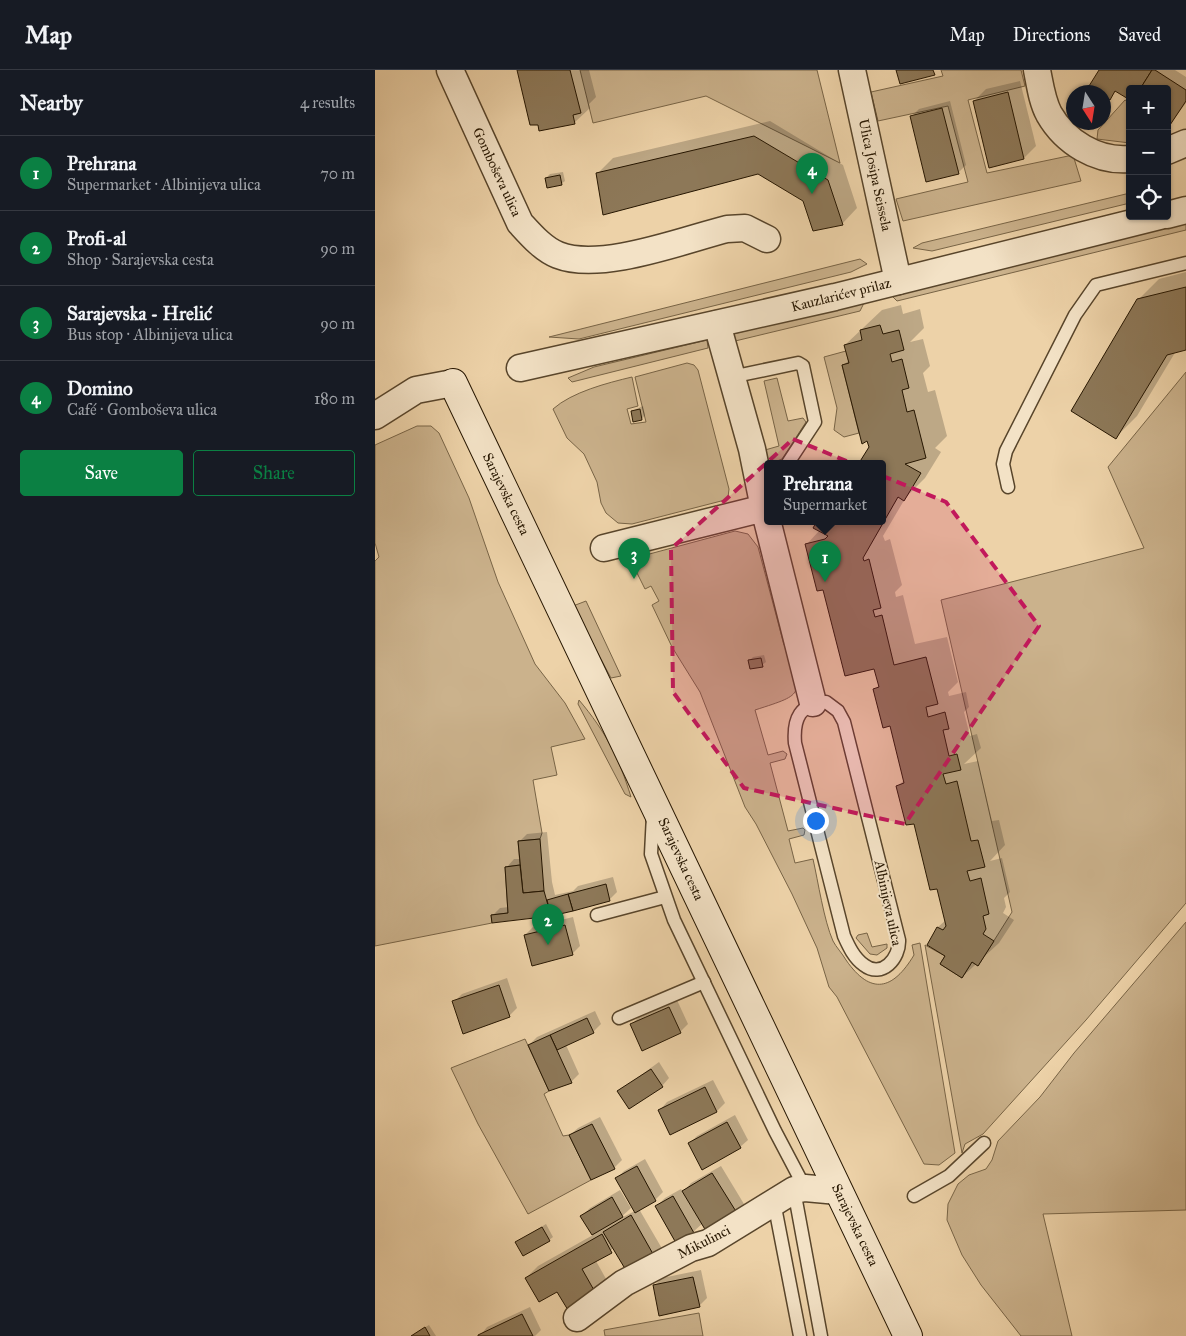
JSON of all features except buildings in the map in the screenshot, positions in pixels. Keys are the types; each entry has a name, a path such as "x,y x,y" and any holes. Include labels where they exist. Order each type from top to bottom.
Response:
{"main road":[{"name":"Sarajevska cesta","path":"453,383 908,1336"}],"street":[{"name":"Gomboševa ulica","path":"450,70 520,223 539,244 558,255 578,259 611,260 727,229 745,228 767,239"},
{"name":"Ulica Josipa Seissela","path":"852,70 898,281"},
{"path":"1037,70 1049,114 1069,138 1083,149 1103,156 1126,159"},
{"path":"1171,149 1186,143"},
{"path":"1171,213 1186,210"},
{"name":"Kauzlarićev prilaz","path":"520,368 717,324 1144,220"},
{"path":"605,548 764,500 717,324"},
{"path":"375,416 416,390 453,383"},
{"path":"770,525 813,703"},
{"path":"791,1193 838,1191"},
{"name":"Mikulinci","path":"577,1318 624,1283 691,1248 708,1243 791,1193"}],"lane":[{"path":"1008,487 1003,464 1006,451 1075,315 1096,285 1186,262"},
{"path":"731,377 798,363 803,366 815,422 790,460"},
{"name":"Albinijeva ulica","path":"826,702 832,705 844,722 899,940 899,951 895,960 887,966 868,968 863,965 849,948 840,924 821,840 795,743 796,720 800,713 813,703 826,702"},
{"path":"653,802 651,854 665,898 775,1131 791,1193 821,1336"},
{"path":"597,916 665,898"},
{"path":"619,1018 704,982"},
{"path":"914,1196 949,1176 984,1143"},
{"path":"791,1193 800,1336"}],"highlighted area":[{"path":"793,439 946,502 1039,626 905,824 744,788 673,692 671,549"}],"shaded area":[{"path":"580,70 817,70 840,163 706,96 593,123"},
{"path":"941,70 1021,70 1025,86 968,100 987,173 1073,155 1081,181 903,221 896,199 968,182 948,106 878,121 871,92 943,76"},
{"path":"1126,101 1126,143 1097,139 1098,130 1111,130 1111,116"},
{"path":"1126,194 1126,204 932,251 913,248 922,243"},
{"path":"1186,222 1186,230 897,301 891,295"},
{"path":"860,259 867,264 851,272 579,339 549,337"},
{"path":"865,301 860,311 731,342 729,335"},
{"path":"707,340 708,348 572,382 568,378 594,367"},
{"path":"846,351 849,363 842,365 859,433 844,437 834,430 837,408 824,357"},
{"path":"687,363 694,365 698,370 729,489 728,497 725,500 632,524 618,523 606,513 601,503 597,482 584,454 567,438 553,409 580,393 632,377 638,406 627,409 631,424 646,422 635,377"},
{"path":"1186,372 1186,903 1086,1020 983,1134 965,1144 962,1153 925,945 945,956 940,964 962,978 972,962 978,966 1012,912 941,600 1144,548 1108,467"},
{"path":"777,378 788,421 803,418 806,422 780,460 767,460 765,450 779,446 764,381"},
{"path":"417,426 431,426 439,433 469,498 498,582 535,664 565,703 585,739 551,747 557,775 533,780 542,833 540,839 518,841 520,865 505,867 508,913 491,915 492,923 375,946 375,561 379,557 375,543 375,445"},
{"path":"735,531 748,534 758,547 784,645 788,644 797,683 796,690 792,695 784,700 755,710 768,755 783,751 787,754 785,759 770,763 788,831 803,828 805,830 804,835 789,839 795,863 813,859 824,912 833,941 855,972 864,979 881,984 898,976 914,955 912,945 920,943 955,1153 939,1165 924,1164 837,997 829,987 817,948 792,894 756,824 745,807 700,692 672,647 652,605 659,601 651,586 645,589 637,573 637,562 642,556"},
{"path":"586,601 621,676 611,678 573,606"},
{"path":"579,700 597,723 611,746 631,797 625,794 578,704"},
{"path":"1186,922 1186,1210 1043,1214 1072,1336 1021,1336 981,1285 962,1255 947,1220 948,1204 958,1184 969,1175 986,1169 992,1160 998,1141 1040,1097 1074,1053"},
{"path":"867,933 872,947 887,944 887,948 877,955 870,954 856,938 858,935"},
{"path":"525,1039 549,1091 544,1094 563,1136 569,1135 591,1180 528,1214 478,1124 451,1068"},
{"path":"699,1313 703,1336 605,1336 604,1330"}],"place":[{"name":"Domino","path":"812,194"},
{"name":"Sarajevska - Hrelić","path":"634,579"},
{"name":"Prehrana","path":"825,582"},
{"name":"Profi-al","path":"548,945"}]}
